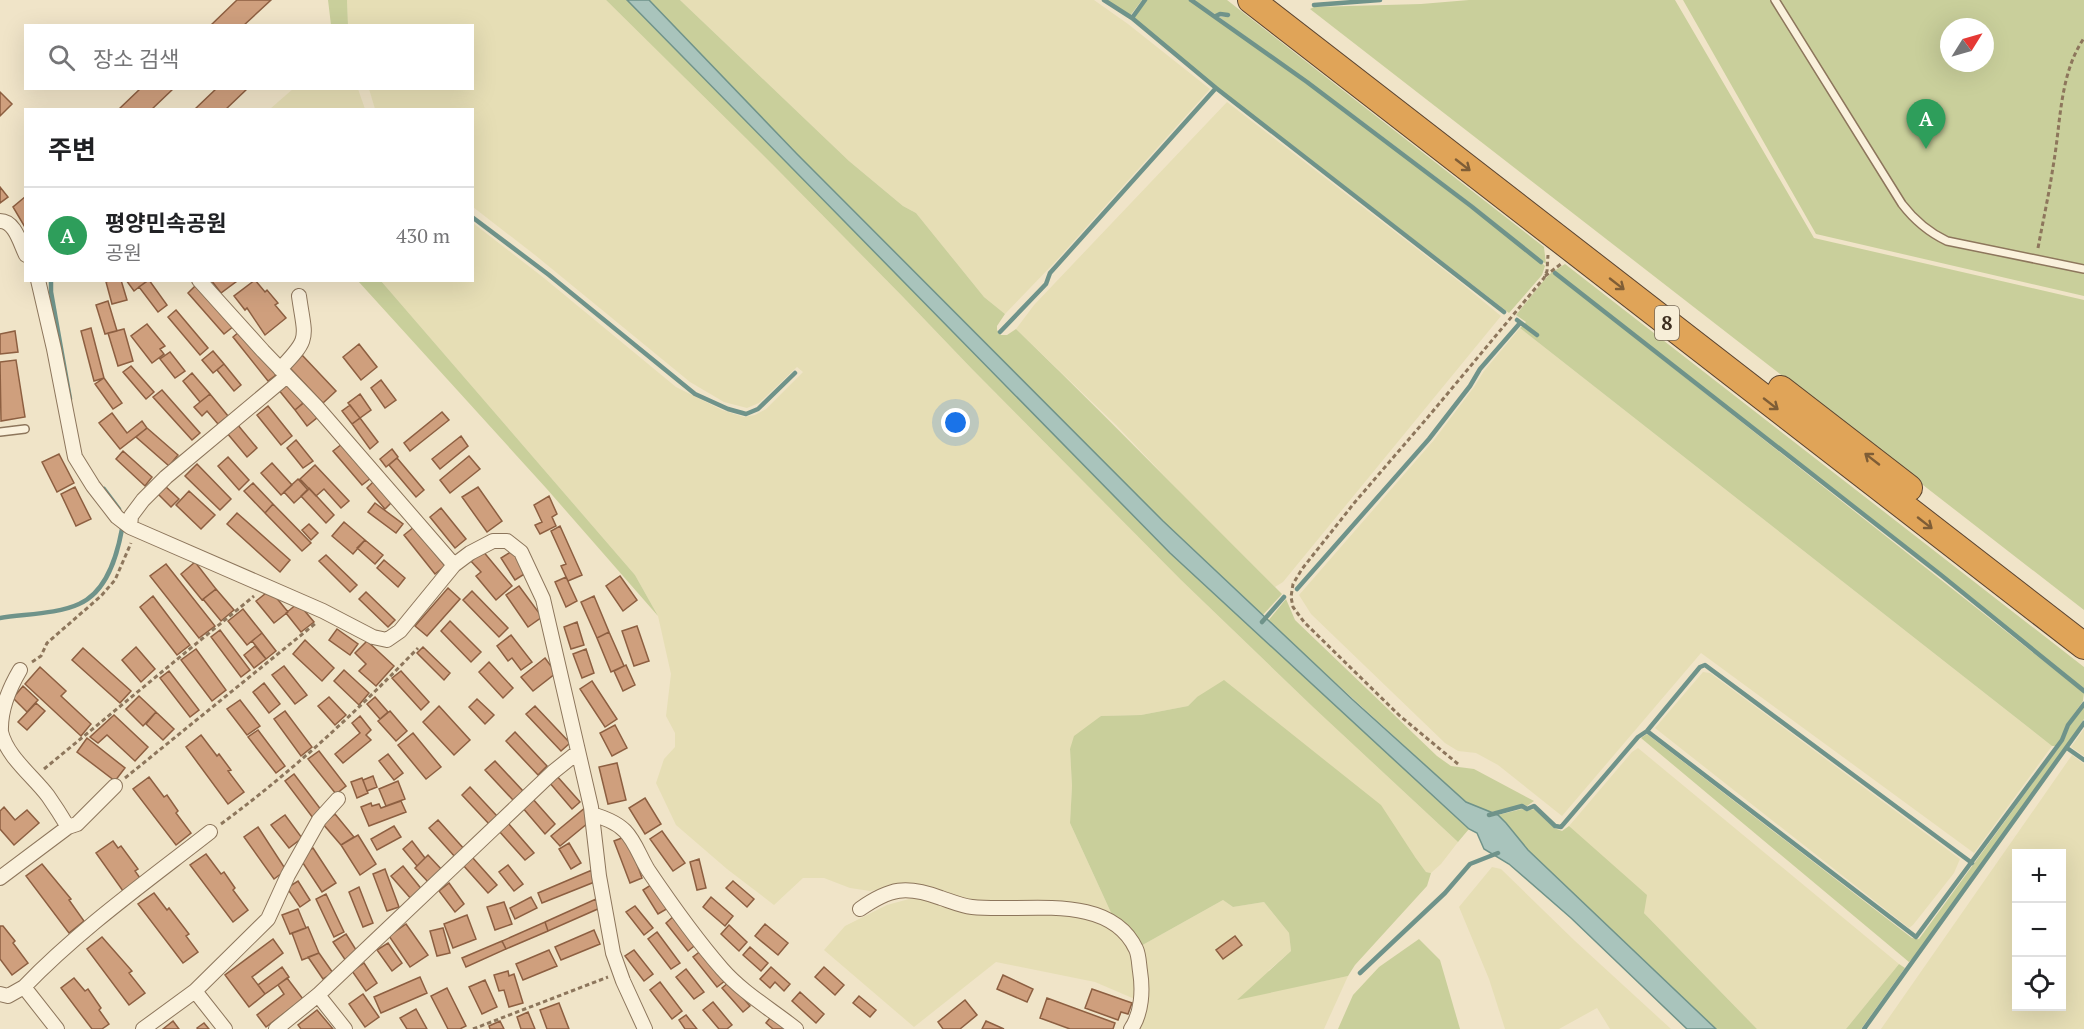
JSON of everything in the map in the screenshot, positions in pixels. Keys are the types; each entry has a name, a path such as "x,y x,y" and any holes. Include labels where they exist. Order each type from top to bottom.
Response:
{"highway":[{"name":"8","path":"1251,0 2084,646"},
{"name":"8","path":"1279,0 2084,625"}],"street":[{"path":"0,220 12,225 24,251"},
{"path":"38,282 75,457 93,486 117,517 130,526 323,611 373,637 387,640 400,631 454,565 493,541 507,541 520,552 543,599 592,814 613,953 645,1029"},
{"path":"201,282 316,406 454,565"},
{"path":"130,526 131,516 166,477 283,372 305,338 299,296"},
{"path":"20,670 8,690 1,714 0,731 10,751 48,796 68,827"},
{"path":"276,1029 318,995 553,772 578,752"},
{"path":"0,878 68,827 77,824 115,786"},
{"path":"143,1029 195,991 268,919 288,875 319,820 338,799"},
{"path":"592,814 609,820 630,836 639,857 676,911 722,969 744,991 796,1029"},
{"path":"0,994 8,996 24,987 54,956 98,918 210,832"},
{"path":"860,909 880,895 907,889 924,891 970,907 1073,909 1111,920 1125,933 1136,950 1142,983 1140,1010 1131,1029"},
{"path":"24,987 57,1029"},
{"path":"195,991 225,1029"},
{"path":"318,995 345,1029"}],"lane":[{"path":"1775,0 1902,204 1913,218 1947,241 2084,269"},
{"path":"0,432 25,429"}],"path":[{"path":"2036,260 2065,82 2072,58 2084,38"},
{"path":"1458,764 1400,716 1304,622 1293,607 1291,597 1293,584 1355,501 1544,278 1548,261 1547,229"},
{"path":"20,670 41,656 48,643 101,596 115,580 133,537 130,526"},
{"path":"33,778 266,586"},
{"path":"115,786 302,636 316,623 323,611"},
{"path":"210,832 272,786 315,749 361,707 418,648"},
{"path":"473,1029 582,986 620,974"}],"shaded area":[{"path":"347,0 606,0 772,164 1181,580 1458,842 1441,864 1431,873 1426,872 1415,857 1197,697 1188,706 1141,715 1101,716 1070,749 1072,786 1070,823 1113,917 972,903 897,886 870,891 850,888 824,878 803,878 774,905 727,869 676,825 656,783 664,759 675,747 675,733 666,716 671,674 658,616 635,575 382,282 474,282 474,224 544,278 676,387 722,410 744,417 755,415 766,409 803,372 797,367 759,403 747,408 724,402 690,382 474,208 474,108 375,108 369,90 474,90 474,24 348,24"},
{"path":"680,0 1094,0 1210,89 1056,261 1005,314 984,297 916,213 903,206 849,161"},
{"path":"292,90 358,90 365,108 271,108"},
{"path":"1227,102 1501,316 1283,582 1275,587 1116,425 1016,329 1034,305"},
{"path":"1520,328 2052,746 1974,853 1701,653 1562,816 1498,765 1476,753 1458,751 1445,743 1311,614 1299,595 1434,440 1484,371"},
{"path":"1703,672 1710,673 1960,859 1954,873 1913,925 1909,928 1655,728"},
{"path":"2084,729 2084,756 2071,747"},
{"path":"1638,748 1899,964 1846,1029 1757,1029 1644,913 1569,826 1632,752"},
{"path":"2072,755 2084,764 2084,1029 1881,1029"},
{"path":"1492,867 1501,869 1671,1029 1610,1029 1597,1008 1559,1029 1505,1029 1489,979 1459,907"},
{"path":"920,896 1071,912 1110,924 1134,952 1137,1000 1095,982 996,962 914,1027 824,950 845,926 887,905"},
{"path":"1223,900 1233,907 1264,902 1289,933 1291,951 1268,971 1319,982 1348,976 1324,1029 1138,1029 1139,947"}],"green space":[{"path":"328,0 347,0 348,24 331,24"},
{"path":"606,0 627,0 1170,553 1469,829 1458,842 1181,580 772,164"},
{"path":"649,0 680,0 849,161 903,206 916,213 984,297 1005,314 997,326 1001,335 1007,335 1016,329 1282,594 1262,616 1163,521 797,154"},
{"path":"1107,0 1142,0 1130,16"},
{"path":"1147,0 1189,0 1215,17 1306,82 1541,262 1545,266 1542,275 1509,313 1217,87 1134,18"},
{"path":"1193,0 1227,0 1544,247 1546,264 1362,121 1219,17 1230,17 1230,14 1215,14"},
{"path":"1469,0 1675,0 1814,238 2084,300 2084,610 1310,9"},
{"path":"1683,0 2084,0 2084,296 1816,234"},
{"path":"1565,264 2084,667 2084,689 1942,574 1554,271"},
{"path":"1552,272 2084,693 2083,701 2066,725 2065,733 2056,746 2052,746 1520,328 1526,322 1516,315"},
{"path":"359,282 382,282 635,575 658,616 546,488"},
{"path":"1286,599 1295,620 1437,756 1451,766 1474,769 1534,801 1527,806 1522,804 1507,810 1489,812 1466,802 1268,621"},
{"path":"1224,680 1381,805 1426,872 1431,873 1427,886 1355,965 1348,976 1237,1000 1291,951 1289,933 1264,902 1233,907 1223,900 1139,947 1113,917 1070,823 1072,786 1070,749 1074,736 1101,716 1141,715 1188,706 1197,697"},
{"path":"2084,707 2084,719 2066,746 1921,949 1909,962 1641,738 1647,734 1912,938 1919,939 2064,740 2070,725"},
{"path":"1522,809 1527,811 1534,809 1554,828 1562,831 1569,826 1647,895 1644,913 1757,1029 1716,1029 1528,850 1498,815"},
{"path":"1419,939 1440,960 1460,1029 1338,1029 1353,995 1379,967"},
{"path":"1899,964 1905,968 1861,1029 1846,1029"}],"water":[{"path":"627,0 649,0 797,154 1163,521 1353,700 1466,802 1498,815 1528,850 1716,1029 1687,1029 1571,918 1509,864 1484,849 1477,833 1469,829 1170,553"}],"building":[{"path":"237,0 271,0 245,24 212,24"},
{"path":"139,90 172,90 153,108 120,108"},
{"path":"215,90 246,90 227,108 196,108"},
{"path":"0,92 12,104 0,116"},
{"path":"0,187 8,197 0,203"},
{"path":"24,198 24,226 13,207"},
{"path":"106,282 122,282 127,300 112,304"},
{"path":"127,282 145,282 134,291"},
{"path":"150,282 167,305 158,312 139,287"},
{"path":"213,282 236,282 221,293"},
{"path":"252,282 257,282 278,303 275,305 286,318 265,335 247,308 245,310 234,296"},
{"path":"197,284 234,326 224,334 188,293"},
{"path":"108,301 117,331 105,334 96,305"},
{"path":"176,310 208,348 200,355 168,317"},
{"path":"147,324 165,346 160,349 164,354 152,363 131,336"},
{"path":"91,328 104,378 94,381 81,331"},
{"path":"124,329 133,361 118,366 108,333"},
{"path":"15,331 18,352 0,354 0,334"},
{"path":"240,331 276,375 268,381 233,337"},
{"path":"359,344 377,367 361,380 343,357"},
{"path":"213,351 224,364 213,373 202,360"},
{"path":"170,352 185,371 175,378 160,359"},
{"path":"302,355 336,391 323,403 289,367"},
{"path":"16,360 25,417 1,421 0,362"},
{"path":"224,364 241,385 234,391 217,370"},
{"path":"131,366 154,392 146,399 123,372"},
{"path":"192,373 210,394 200,402 183,381"},
{"path":"104,378 122,403 113,409 95,384"},
{"path":"381,380 396,400 385,408 371,388"},
{"path":"286,382 303,403 295,410 278,389"},
{"path":"162,390 200,433 192,440 153,397"},
{"path":"210,394 228,416 218,424 207,411 202,416 194,407"},
{"path":"360,394 371,410 360,418 348,403"},
{"path":"306,401 318,417 307,426 295,410"},
{"path":"350,405 360,418 352,424 342,411"},
{"path":"268,406 292,436 281,445 257,415"},
{"path":"442,412 449,420 410,451 404,443"},
{"path":"112,413 127,433 142,421 147,428 120,449 99,423"},
{"path":"360,418 378,442 370,449 352,424"},
{"path":"237,424 257,448 247,457 227,433"},
{"path":"147,428 178,455 169,466 136,437"},
{"path":"461,436 468,446 440,469 432,459"},
{"path":"296,440 313,461 303,468 287,448"},
{"path":"342,444 371,478 362,485 333,451"},
{"path":"392,449 398,457 386,467 380,459"},
{"path":"123,451 152,477 145,486 116,459"},
{"path":"59,454 74,483 57,492 42,462"},
{"path":"469,456 480,469 450,493 440,480"},
{"path":"228,457 249,480 239,490 218,466"},
{"path":"397,458 424,490 416,497 389,465"},
{"path":"272,463 292,485 281,495 261,473"},
{"path":"197,464 231,499 220,510 185,476"},
{"path":"315,465 349,501 341,508 324,489 316,496 300,479"},
{"path":"298,479 308,490 294,503 284,492"},
{"path":"374,481 392,502 385,509 367,488"},
{"path":"253,483 273,504 265,513 244,491"},
{"path":"165,486 179,499 171,507 158,494"},
{"path":"75,487 91,519 76,526 61,494"},
{"path":"478,487 502,521 487,532 462,497"},
{"path":"309,488 334,515 326,523 301,496"},
{"path":"189,491 215,515 201,529 176,505"},
{"path":"549,496 557,514 552,517 556,526 540,534 535,525 542,522 534,505"},
{"path":"375,503 403,524 396,533 368,512"},
{"path":"273,504 311,543 302,551 265,513"},
{"path":"441,508 466,539 455,548 430,517"},
{"path":"237,513 290,560 280,572 227,524"},
{"path":"344,522 365,540 353,554 332,536"},
{"path":"309,524 318,533 311,540 302,530"},
{"path":"560,526 582,575 568,581 561,566 566,564 551,531"},
{"path":"414,527 445,566 435,574 404,535"},
{"path":"365,540 383,555 375,564 357,548"},
{"path":"482,550 512,586 496,600 476,576 481,572 470,560"},
{"path":"512,551 526,573 515,580 501,558"},
{"path":"326,555 357,585 350,592 319,561"},
{"path":"384,560 405,578 398,587 377,568"},
{"path":"195,562 216,589 202,600 181,574"},
{"path":"166,564 215,626 199,638 150,576"},
{"path":"620,576 637,600 623,611 606,586"},
{"path":"566,577 577,601 566,607 555,582"},
{"path":"519,586 542,617 528,627 506,595"},
{"path":"448,588 460,599 427,636 415,626"},
{"path":"216,589 234,610 221,621 203,599"},
{"path":"270,590 288,612 274,623 256,601"},
{"path":"472,591 508,628 499,637 463,600"},
{"path":"366,592 395,620 388,627 359,599"},
{"path":"153,596 190,645 177,655 140,607"},
{"path":"594,596 609,632 597,638 581,602"},
{"path":"298,603 314,622 301,632 286,613"},
{"path":"243,609 262,633 247,645 228,621"},
{"path":"450,621 481,652 471,662 441,631"},
{"path":"577,622 584,645 571,649 564,627"},
{"path":"637,626 649,661 634,666 622,631"},
{"path":"337,629 358,644 350,655 329,640"},
{"path":"220,630 250,670 241,677 211,637"},
{"path":"609,632 624,666 611,672 597,638"},
{"path":"262,633 276,651 266,659 252,641"},
{"path":"511,635 532,662 521,670 512,658 508,661 497,646"},
{"path":"305,640 334,668 322,681 293,654"},
{"path":"367,641 394,666 376,686 359,671 366,664 355,653"},
{"path":"255,646 266,659 254,668 244,655"},
{"path":"136,647 155,669 141,682 122,660"},
{"path":"423,647 450,673 444,680 417,653"},
{"path":"83,648 131,691 120,703 72,660"},
{"path":"196,649 226,690 212,701 181,660"},
{"path":"586,649 594,673 582,678 573,654"},
{"path":"545,658 556,673 533,691 521,677"},
{"path":"489,662 513,688 503,698 479,672"},
{"path":"626,665 635,685 623,691 614,671"},
{"path":"284,666 307,695 295,704 272,675"},
{"path":"40,667 66,691 61,696 91,724 81,736 25,684"},
{"path":"344,670 369,693 359,705 334,681"},
{"path":"169,671 199,710 190,717 160,678"},
{"path":"401,671 429,702 421,710 392,678"},
{"path":"592,681 617,719 605,727 580,689"},
{"path":"264,683 280,704 269,713 253,692"},
{"path":"23,686 38,700 27,712 13,698"},
{"path":"139,696 156,712 143,726 126,709"},
{"path":"329,697 346,715 335,725 318,706"},
{"path":"375,697 388,712 380,719 367,704"},
{"path":"477,699 494,715 485,724 469,707"},
{"path":"240,700 260,726 247,735 227,709"},
{"path":"36,703 45,711 27,730 18,722"},
{"path":"439,706 470,740 454,755 423,722"},
{"path":"535,706 570,743 561,751 526,714"},
{"path":"285,711 312,747 301,756 274,719"},
{"path":"390,711 407,731 396,741 378,721"},
{"path":"156,712 174,729 163,740 146,724"},
{"path":"114,715 148,747 135,761 107,735 98,743 90,737"},
{"path":"360,716 371,730 366,735 371,740 343,763 335,754 360,733 352,723"},
{"path":"615,725 627,748 612,756 600,733"},
{"path":"258,730 285,766 276,773 248,737"},
{"path":"515,732 547,766 538,775 506,741"},
{"path":"413,733 441,767 426,779 398,745"},
{"path":"201,735 217,756 219,754 231,770 228,771 244,792 228,804 186,747"},
{"path":"87,738 125,768 115,781 77,752"},
{"path":"319,751 346,786 336,794 308,759"},
{"path":"388,754 403,773 394,780 379,761"},
{"path":"495,761 523,791 513,800 485,770"},
{"path":"617,763 626,800 608,804 599,767"},
{"path":"294,774 322,811 313,818 285,781"},
{"path":"556,775 580,802 572,809 549,782"},
{"path":"373,776 377,787 367,791 363,780"},
{"path":"149,777 164,797 167,795 178,811 176,813 191,833 176,845 133,789"},
{"path":"362,778 368,793 357,798 351,782"},
{"path":"398,781 405,799 386,806 379,789"},
{"path":"470,787 497,816 489,824 462,795"},
{"path":"532,798 555,824 545,834 522,807"},
{"path":"645,798 661,824 645,834 629,808"},
{"path":"401,801 406,812 369,826 361,807 371,803 372,806 379,804 381,808"},
{"path":"4,807 15,820 27,810 39,823 14,845 0,829 0,811"},
{"path":"586,807 588,823 560,846 551,836"},
{"path":"335,814 354,837 341,845 323,824"},
{"path":"285,815 302,838 289,848 271,825"},
{"path":"438,820 465,850 456,858 429,828"},
{"path":"508,823 534,853 525,860 499,831"},
{"path":"394,826 401,837 377,850 371,839"},
{"path":"258,827 286,870 274,879 244,837"},
{"path":"662,831 685,863 673,871 650,839"},
{"path":"358,835 376,864 360,875 341,845"},
{"path":"627,836 642,878 630,883 614,841"},
{"path":"113,841 118,848 121,846 138,869 135,871 140,878 123,891 96,853"},
{"path":"412,841 425,858 417,866 403,849"},
{"path":"569,843 581,863 571,869 559,849"},
{"path":"313,848 336,883 322,892 299,857"},
{"path":"206,854 221,874 224,872 235,888 233,890 248,910 233,922 190,865"},
{"path":"428,855 443,871 430,884 415,868"},
{"path":"472,857 497,885 488,893 463,865"},
{"path":"699,859 706,888 697,890 690,862"},
{"path":"42,864 71,899 69,900 84,921 69,933 26,876"},
{"path":"508,865 523,884 514,891 499,872"},
{"path":"403,866 423,891 412,900 391,876"},
{"path":"385,869 399,907 387,911 373,874"},
{"path":"592,870 597,881 542,903 538,893"},
{"path":"298,881 310,900 300,907 287,888"},
{"path":"733,881 754,899 747,907 726,888"},
{"path":"449,883 464,904 455,912 439,891"},
{"path":"654,883 670,907 658,914 643,890"},
{"path":"359,887 373,923 363,927 349,892"},
{"path":"154,893 189,934 186,936 198,952 183,963 138,904"},
{"path":"326,894 344,932 334,937 316,899"},
{"path":"531,897 537,908 515,919 510,908"},
{"path":"711,897 733,916 725,926 703,907"},
{"path":"596,899 600,908 548,931 545,922"},
{"path":"504,902 512,924 495,930 487,907"},
{"path":"635,906 653,928 644,935 626,912"},
{"path":"298,909 306,928 290,934 282,915"},
{"path":"467,915 476,939 453,948 444,924"},
{"path":"675,915 698,943 688,951 666,923"},
{"path":"545,922 548,931 506,949 502,941"},
{"path":"406,924 428,955 410,967 389,936"},
{"path":"765,924 788,943 778,955 755,936"},
{"path":"729,925 747,942 739,951 721,934"},
{"path":"0,926 3,926 15,941 13,943 28,963 12,975 0,959"},
{"path":"308,927 319,953 302,960 292,933"},
{"path":"443,928 450,953 437,956 430,931"},
{"path":"594,930 600,944 561,960 555,947"},
{"path":"657,932 680,963 671,969 648,939"},
{"path":"346,934 358,953 346,961 333,942"},
{"path":"1235,936 1242,945 1223,959 1216,950"},
{"path":"102,937 132,971 129,973 145,993 129,1005 87,949"},
{"path":"273,939 283,953 252,977 265,994 249,1007 225,975"},
{"path":"502,941 506,949 466,967 462,958"},
{"path":"388,943 402,963 392,971 377,950"},
{"path":"750,947 768,963 761,971 743,955"},
{"path":"549,950 557,966 523,980 516,964"},
{"path":"634,950 653,974 644,981 625,956"},
{"path":"702,950 726,980 717,987 693,957"},
{"path":"319,953 333,973 323,979 308,957"},
{"path":"364,963 377,983 366,991 352,971"},
{"path":"282,967 289,977 265,994 258,985"},
{"path":"771,967 790,984 784,991 775,982 770,988 760,979"},
{"path":"824,967 844,985 835,995 815,977"},
{"path":"686,969 704,992 694,999 676,977"},
{"path":"508,971 509,976 514,974 523,1003 509,1007 504,990 499,991 494,975"},
{"path":"1003,975 1033,989 1027,1002 997,989"},
{"path":"420,977 427,993 381,1013 374,997"},
{"path":"74,978 85,991 88,989 101,1008 99,1010 109,1024 102,1029 92,1029 61,988"},
{"path":"287,978 303,999 266,1027 257,1015 284,994 278,985"},
{"path":"485,980 497,1007 482,1014 469,987"},
{"path":"660,982 682,1011 672,1019 650,990"},
{"path":"729,982 750,1006 743,1012 722,988"},
{"path":"447,988 466,1026 460,1029 448,1029 431,996"},
{"path":"1092,989 1132,1003 1128,1014 1121,1012 1118,1020 1085,1008"},
{"path":"800,992 824,1014 816,1023 792,1001"},
{"path":"363,994 379,1017 365,1027 349,1004"},
{"path":"859,996 876,1010 870,1017 853,1003"},
{"path":"1047,998 1115,1023 1113,1029 1070,1029 1040,1018"},
{"path":"965,1000 977,1015 960,1029 943,1029 938,1022"},
{"path":"713,1002 732,1025 727,1029 719,1029 703,1010"},
{"path":"559,1003 569,1029 547,1029 540,1010"},
{"path":"416,1009 427,1029 407,1029 400,1018"},
{"path":"317,1010 333,1029 301,1029 298,1025"},
{"path":"528,1012 535,1029 521,1029 517,1017"},
{"path":"774,1013 792,1029 773,1029 766,1023"},
{"path":"686,1015 697,1029 685,1029 679,1020"},
{"path":"173,1021 179,1029 163,1029"},
{"path":"500,1021 504,1029 490,1029 489,1026"},
{"path":"986,1021 1004,1029 982,1029"},
{"path":"204,1023 209,1029 197,1028"}],"waterway":[{"path":"1104,0 1132,18 1216,88 1504,312"},
{"path":"1132,18 1145,0"},
{"path":"1191,0 1307,82 1541,262"},
{"path":"1314,5 1380,0"},
{"path":"1216,16 1228,15"},
{"path":"1000,332 1046,284 1050,273 1216,88"},
{"path":"474,219 549,275 695,394 728,409 746,414 758,409 795,373"},
{"path":"1555,273 1941,575 2084,691"},
{"path":"51,282 70,399"},
{"path":"1517,320 1537,335"},
{"path":"1297,589 1429,439 1470,386 1480,369 1520,323"},
{"path":"104,489 119,509"},
{"path":"0,618 61,610 89,598 104,582 109,572 122,529"},
{"path":"1262,622 1284,597"},
{"path":"1489,815 1522,806 1527,809 1534,806 1555,826 1561,827 1638,737 1647,731 1700,667 1705,665 1972,863"},
{"path":"1647,731 1916,937 2062,740 2068,725 2084,704"},
{"path":"1864,1029 2084,723"},
{"path":"2067,748 2084,760"},
{"path":"1360,973 1445,893 1470,864 1498,853"}],"place":[{"name":"평양민속공원","path":"1926,149"}]}
